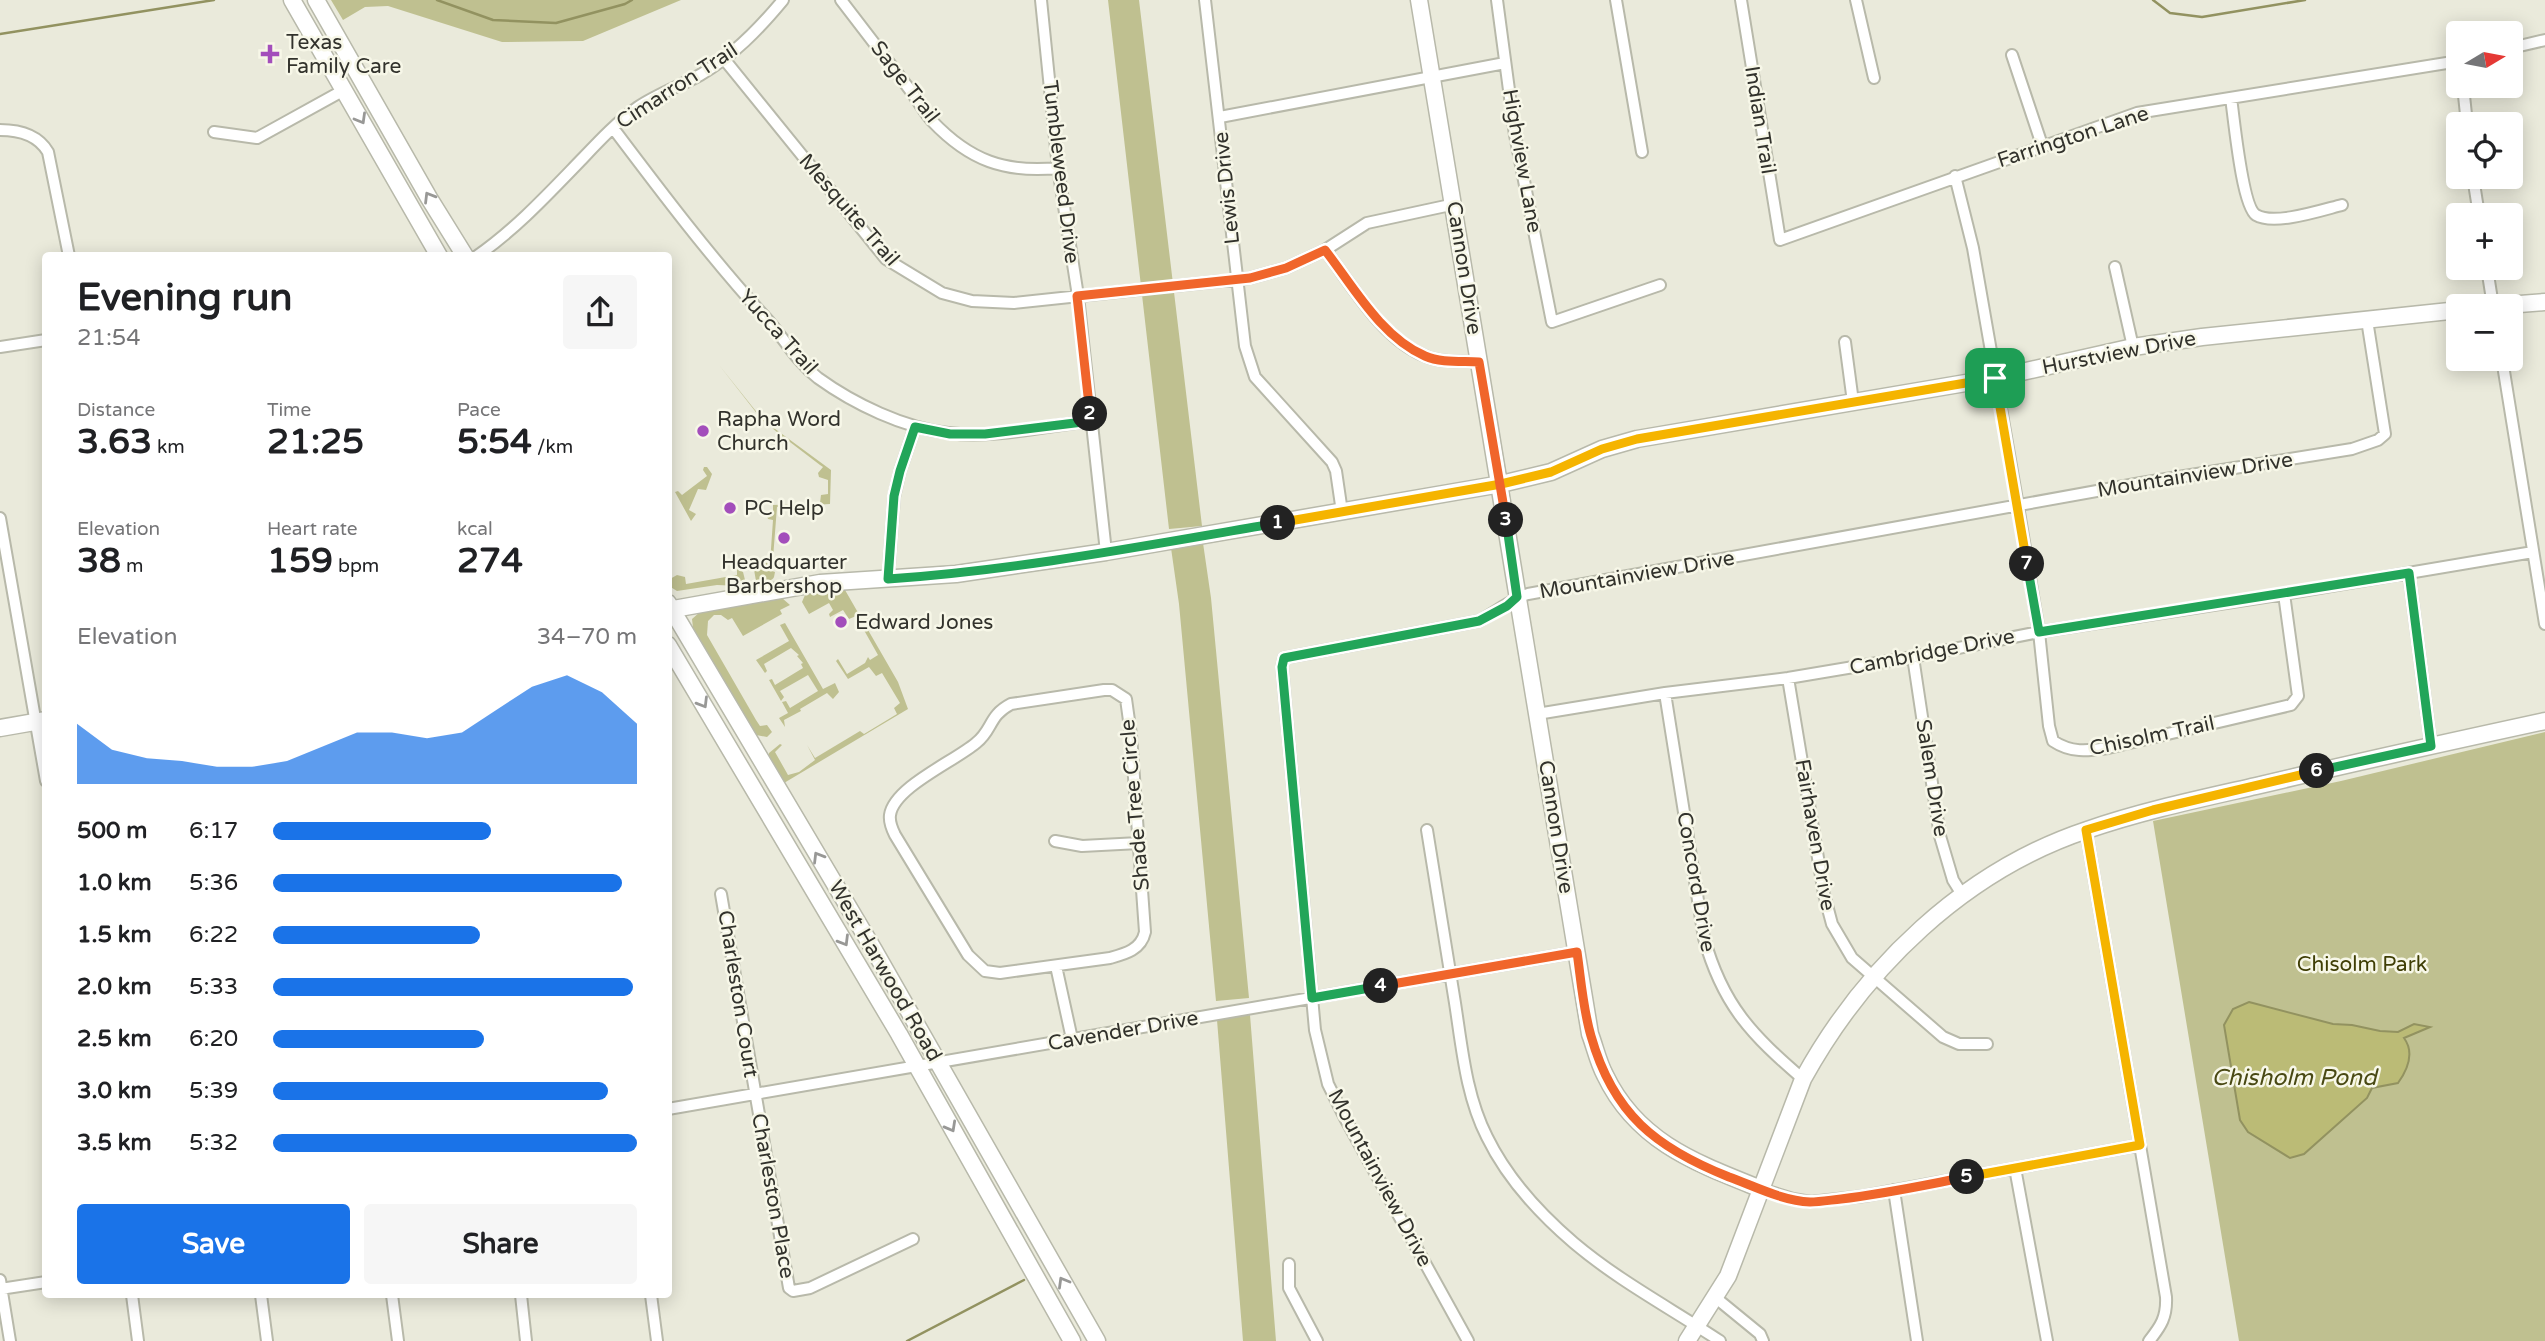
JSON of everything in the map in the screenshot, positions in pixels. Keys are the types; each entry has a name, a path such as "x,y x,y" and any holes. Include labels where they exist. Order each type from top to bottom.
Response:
{"main road":[{"path":"292,0 437,252"},
{"name":"Cannon Drive","path":"1419,0 1455,204 1590,1034 1604,1073 1617,1097 1636,1121 1663,1145 1702,1166 1761,1189"},
{"path":"319,6 463,252"},
{"path":"2523,304 2545,302"},
{"name":"Hurstview Drive","path":"672,607 820,583 957,574 1106,552 1501,484 1558,470 1615,444 1995,378 2133,347 2202,337 2446,311"},
{"name":"West Harwood Road","path":"672,610 939,1064 1097,1341"},
{"name":"West Harwood Road","path":"672,652 918,1067 1072,1341"},
{"path":"0,728 40,721"},
{"path":"1687,1341 1728,1276 1803,1079 1839,1019 1908,941 1963,896 2019,860 2086,830 2167,807 2545,721"}],"street":[{"name":"Cimarron Trail","path":"482,252 511,230 613,128 639,107 724,59 758,30 783,0"},
{"name":"Sage Trail","path":"841,0 930,119 966,149 979,158 1006,168 1058,168"},
{"name":"Tumbleweed Drive","path":"1041,0 1058,168 1077,296 1106,552"},
{"name":"Lewis Drive","path":"1205,0 1245,346 1255,377 1332,461 1342,512"},
{"name":"Highview Lane","path":"1497,0 1515,135 1552,322 1660,285"},
{"path":"1616,0 1642,152"},
{"name":"Indian Trail","path":"1741,0 1780,240"},
{"path":"1856,0 1874,78"},
{"path":"2524,45 2545,40"},
{"path":"2012,55 2042,145"},
{"name":"Mesquite Trail","path":"724,59 886,259 905,273 942,293 972,301 1014,303 1237,279 1286,268 1325,250 1367,223 1455,204"},
{"path":"1220,117 1505,63"},
{"name":"Farrington Lane","path":"1780,240 2137,113 2446,63"},
{"path":"214,132 257,138 344,90"},
{"path":"2231,98 2245,189 2249,208 2255,214 2270,218 2292,216 2342,205"},
{"name":"Yucca Trail","path":"613,128 707,250 768,320 797,360 819,378 866,405 915,427 950,434 985,434 1091,421"},
{"path":"0,130 21,131 32,136 44,145 48,152 68,252"},
{"name":"Chisolm Trail","path":"1955,176 1973,248 2018,506 2039,632 2053,741 2067,749 2084,751 2108,748 2291,705 2298,696 2284,594"},
{"path":"1325,250 1378,318 1407,346 1437,359 1479,362"},
{"path":"2115,267 2133,347"},
{"name":"Mountainview Drive","path":"1468,1341 1328,1084 1315,1030 1282,667 1284,658 1479,621 1507,606 1517,597 2018,506 2352,449 2378,440 2385,434 2367,320"},
{"path":"0,347 42,341"},
{"path":"1845,342 1853,402"},
{"path":"2504,371 2545,624"},
{"path":"888,579 894,496 915,427"},
{"path":"0,518 42,741"},
{"name":"Cambridge Drive","path":"1537,714 1665,693 1788,678 2039,632 2533,552"},
{"path":"2409,573 2431,746"},
{"name":"Salem Drive","path":"1913,657 1940,836 1953,880 1963,896"},
{"name":"Fairhaven Drive","path":"1788,678 1824,894 1832,924 1852,958 1943,1037 1959,1044 1987,1044"},
{"name":"Shade Tree Circle","path":"1112,690 1126,699 1139,843 1143,940 1139,945 1126,953 1000,973 980,969 968,955 895,835 890,815 897,801 914,785 976,744 998,711 1011,704 1112,690"},
{"name":"Concord Drive","path":"1665,693 1704,938 1710,961 1744,1024 1803,1079"},
{"path":"1427,830 1465,1066 1474,1105 1487,1138 1516,1184 1546,1217 1594,1259 1720,1341"},
{"path":"2086,830 2166,1297 2167,1312 2163,1324 2149,1341"},
{"path":"1055,841 1082,846 1139,843"},
{"name":"Charleston Court","path":"721,894 754,1094"},
{"name":"Cavender Drive","path":"672,1108 1577,952"},
{"path":"1056,966 1072,1040"},
{"name":"Charleston Place","path":"754,1094 789,1288 793,1291 810,1288 913,1240"},
{"name":"Cannon Drive","path":"1761,1189 1811,1202 1894,1191 2140,1145"},
{"path":"2015,1168 2047,1341"},
{"path":"1894,1191 1917,1341"},
{"path":"1289,1264 1289,1288 1317,1341"},
{"path":"9,1341 1,1286 42,1282"},
{"path":"132,1298 138,1341"},
{"path":"261,1298 267,1341"},
{"path":"392,1298 398,1341"},
{"path":"521,1298 526,1341"},
{"path":"651,1298 657,1341"},
{"path":"1716,1298 1760,1334 1763,1341"}],"green space":[{"path":"331,0 681,0 583,41 502,42 388,6 365,7 343,20"},
{"path":"1108,0 1139,0 1202,526 1169,529"},
{"path":"719,365 763,420 831,470 830,504 777,507 772,571 775,572 773,579 766,582 756,581 753,564 770,563 773,520 767,516 773,515 773,505 820,503 821,495 828,494 828,480 819,477 818,473 823,467 786,439 780,443 782,436 762,420"},
{"path":"704,467 712,474 706,490 698,489 689,510 696,514 691,521 675,492 678,491 682,495 707,476"},
{"path":"1203,543 1211,598 1249,998 1216,1001 1179,604 1171,548"},
{"path":"737,569 743,572 745,580 741,586 717,585 677,591 672,588 672,578 677,575 685,577 686,584 737,575"},
{"path":"845,590 898,682 908,709 784,783 769,758 769,753 780,744 782,745 775,752 788,775 799,772 815,760 807,745 815,758 860,731 864,734 897,714 894,708 900,703 882,673 876,676 869,667 848,679 836,661 838,659 847,674 865,663 868,657 870,660 878,655 856,616 849,619 843,610 830,617 829,614 833,610 829,603 809,614 802,602 809,593"},
{"path":"782,598 790,605 780,610 782,614 743,636 732,618 728,620 721,615 714,615 708,621 707,635 760,726 767,725 772,732 767,737 756,735 749,724 693,628 692,619 700,612"},
{"path":"785,623 823,689 835,683 839,692 833,699 827,693 800,709 801,711 784,720 785,727 779,718 788,713 782,702 786,701 790,708 818,691 808,675 780,691 784,697 781,701 769,680 772,679 775,685 803,668 803,663 797,656 799,655 791,648 764,664 767,671 765,673 756,660 789,641 780,625"},
{"name":"Chisolm Park","path":"2545,732 2545,1341 2239,1341 2153,821 2341,781"},
{"path":"1250,1015 1276,1341 1243,1341 1217,1020"}],"water":[{"name":"Chisholm Pond","path":"2249,1002 2333,1024 2380,1031 2398,1032 2414,1024 2430,1027 2404,1038 2410,1055 2405,1072 2398,1083 2372,1088 2367,1098 2304,1154 2290,1158 2248,1132 2240,1120 2224,1025 2233,1009"}],"waterway":[{"path":"0,34 214,0"},
{"path":"437,0 493,20 556,23 632,0"},
{"path":"2153,0 2170,13 2202,17 2305,0"},
{"path":"907,1341 1024,1280"}],"place":[{"name":"Texas Family Care","path":"270,54"},
{"name":"Rapha Word Church","path":"703,431"},
{"name":"PC Help","path":"730,508"},
{"name":"Headquarter Barbershop","path":"784,538"},
{"name":"Edward Jones","path":"841,622"}],"route":[{"path":"1995,378 1637,439 1615,444 1551,472 1501,484 1106,552 957,574 888,579 894,496 915,427 950,434 985,434 1091,421 1077,296 1250,278 1286,268 1325,250 1378,318 1407,346 1437,359 1479,362 1501,484 1517,597 1507,606 1479,621 1284,658 1282,667 1312,998 1577,952 1590,1034 1604,1073 1617,1097 1636,1121 1663,1145 1702,1166 1793,1199 1811,1202 1864,1196 2140,1145 2086,830 2153,810 2431,746 2409,573 2039,632 1995,378"}]}
